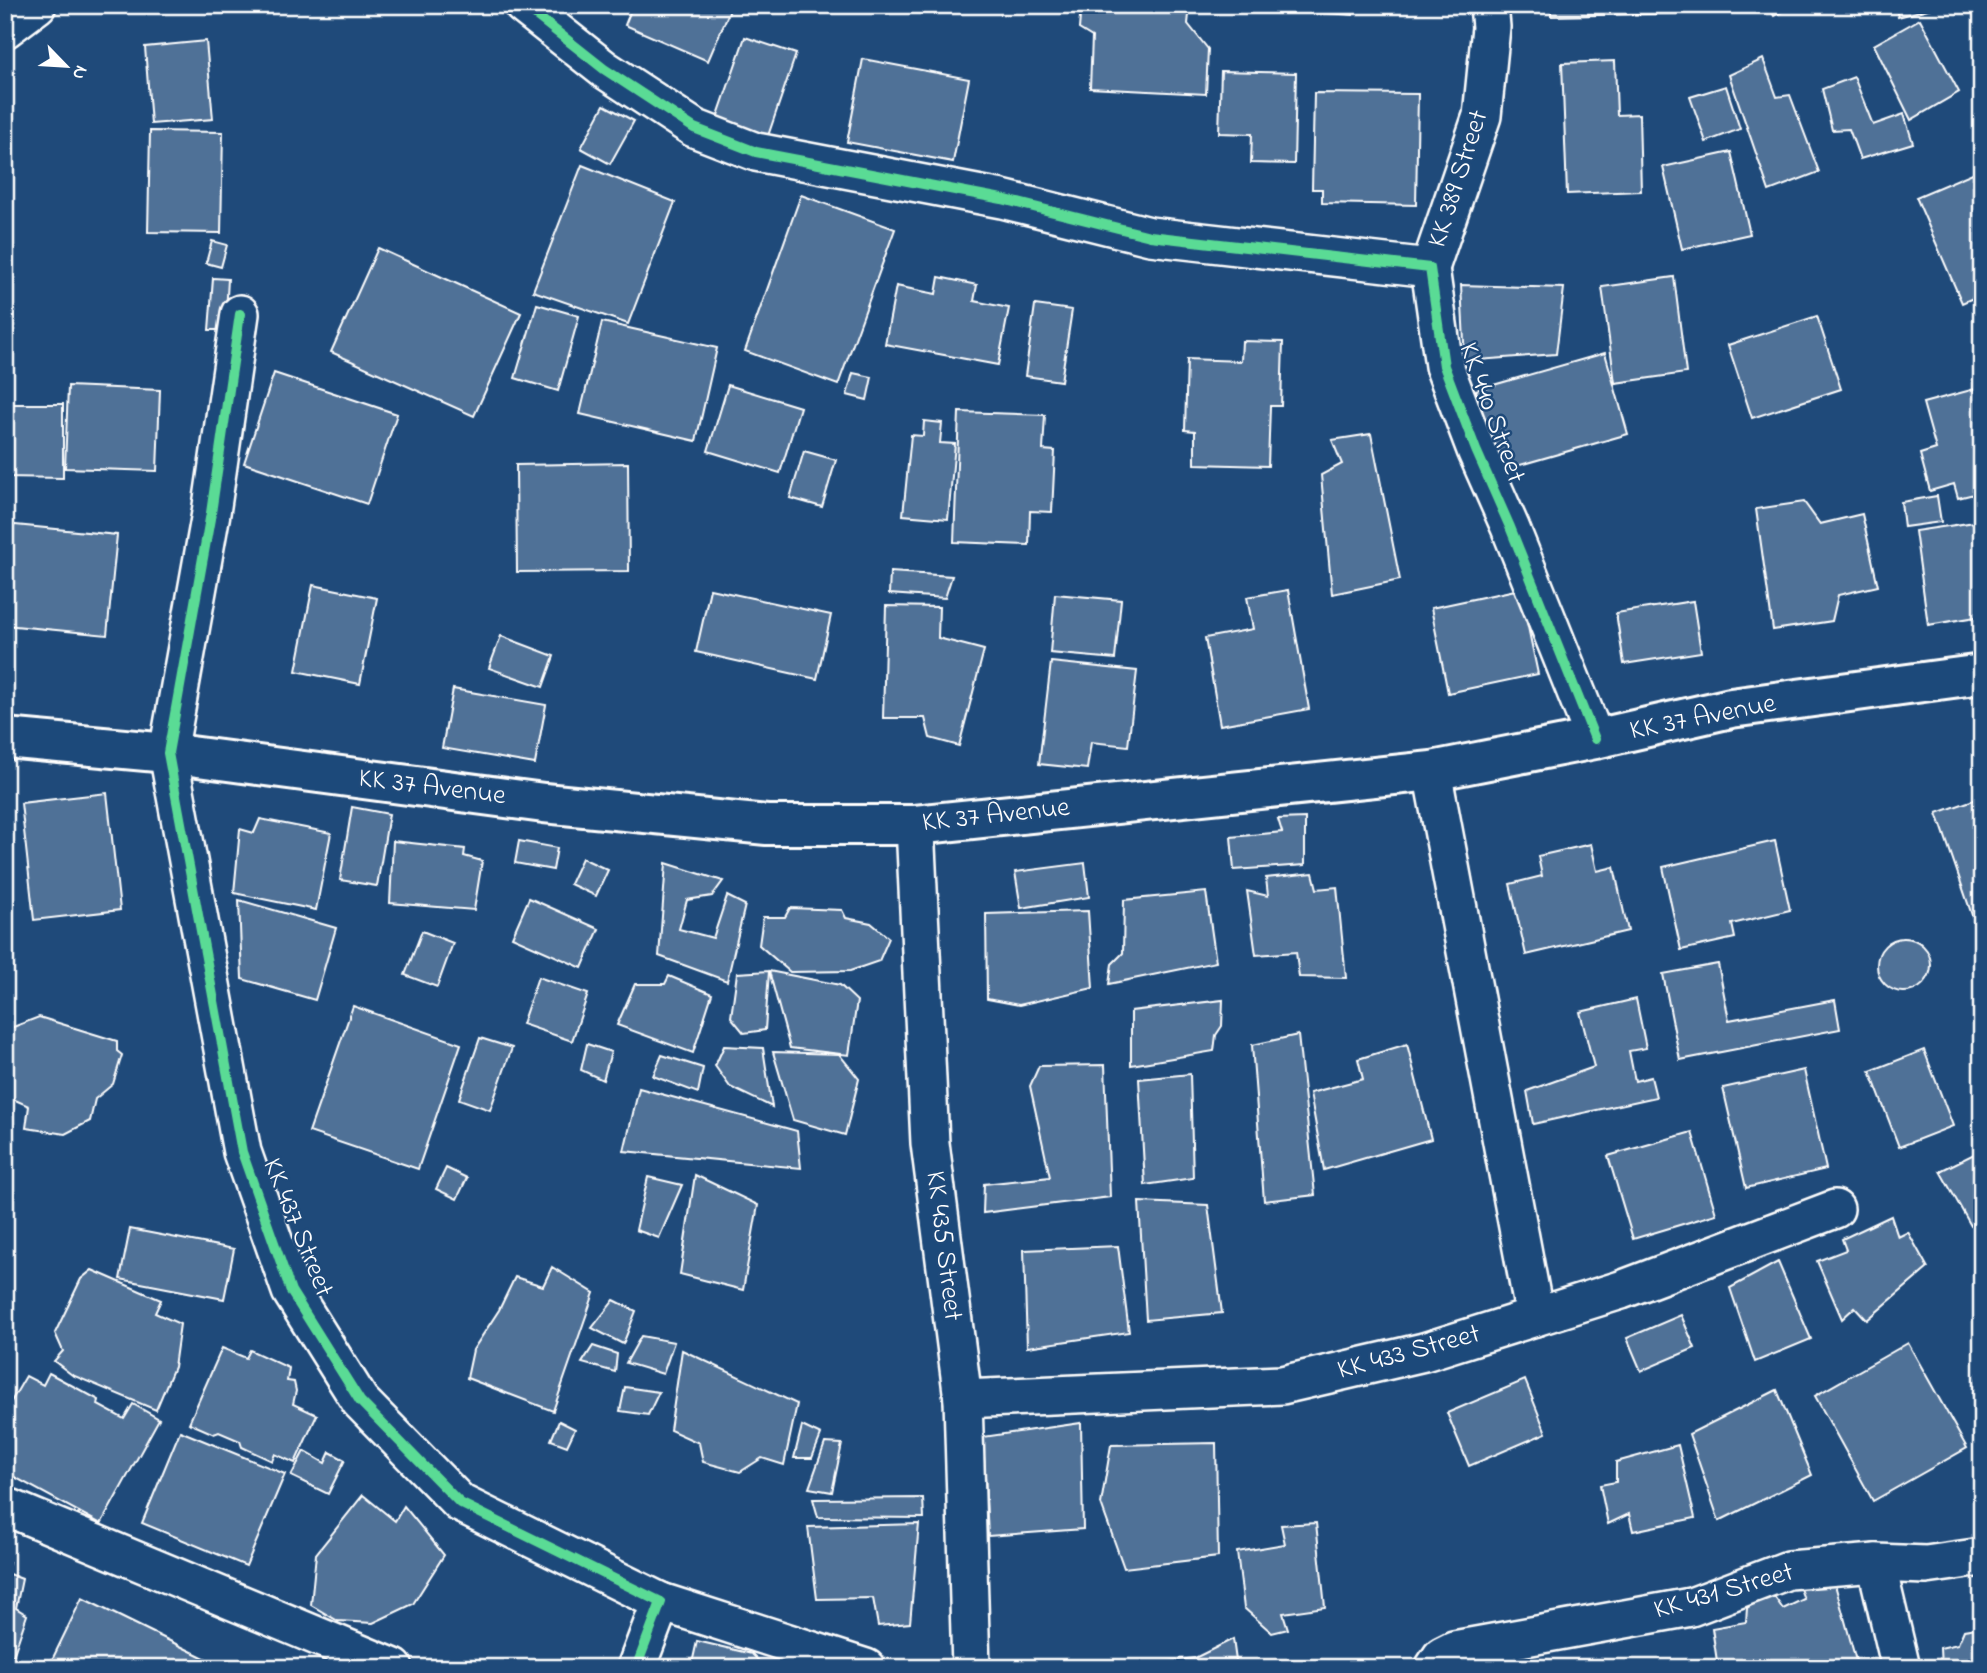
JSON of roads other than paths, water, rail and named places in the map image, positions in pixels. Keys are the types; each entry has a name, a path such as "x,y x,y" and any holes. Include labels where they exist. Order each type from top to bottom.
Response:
{"main road":[{"name":"KK 37 Avenue","path":"5,738 168,753 544,803 767,825 915,825 1432,771 1595,739 1731,708 1982,674"}],"street":[{"path":"5,29 37,5"},
{"path":"523,5 604,69 694,128 755,152 1002,199 1150,236 1430,268"},
{"name":"KK 389 Street","path":"1430,268 1482,116 1491,27 1489,5"},
{"name":"KK 440 Street","path":"1430,268 1444,366 1595,739"},
{"path":"168,753 211,513 240,314"},
{"name":"KK 437 Street","path":"168,753 242,1152 291,1291 360,1401 460,1503 661,1602"},
{"path":"1432,771 1535,1317"},
{"name":"KK 435 Street","path":"915,825 930,1143 963,1399 971,1668"},
{"name":"KK 433 Street","path":"963,1399 1282,1385 1424,1352 1621,1290 1835,1209"},
{"path":"5,1506 394,1668"},
{"name":"KK 431 Street","path":"1434,1668 1442,1656 1454,1650 1691,1607 1788,1570 1876,1563 1926,1565 1982,1557"},
{"path":"1876,1563 1901,1668"},
{"path":"636,1668 661,1602 866,1668"}]}
